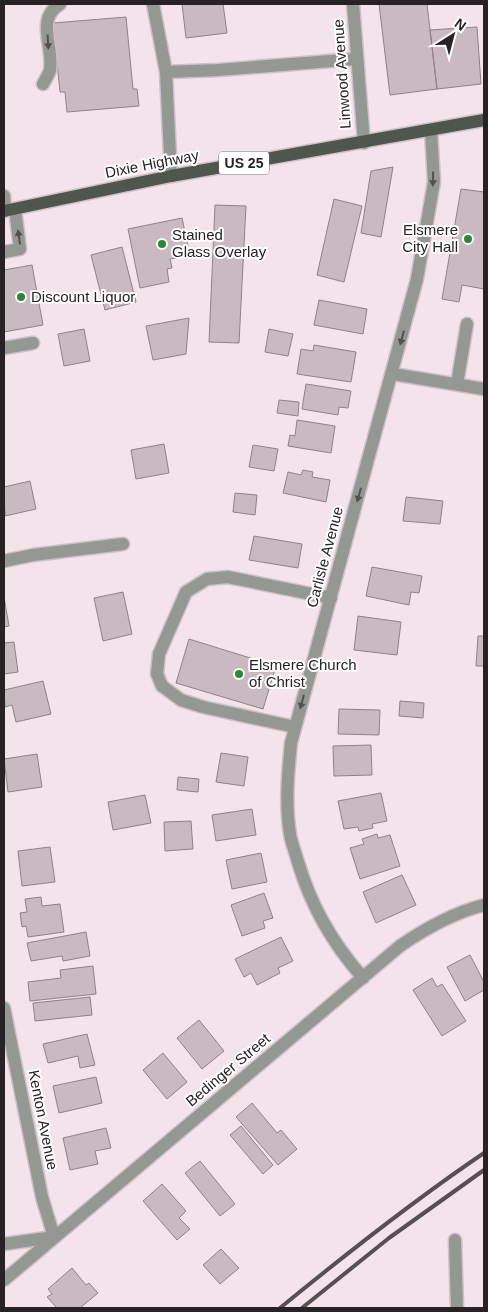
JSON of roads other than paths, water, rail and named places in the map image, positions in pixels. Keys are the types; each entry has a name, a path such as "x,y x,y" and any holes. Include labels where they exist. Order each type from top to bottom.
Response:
{"main road":[{"name":"Dixie Highway","path":"8,210 171,176 484,120"}],"street":[{"path":"43,84 50,70 47,19 53,8 60,4"},
{"path":"153,4 166,72 171,176"},
{"name":"Linwood Avenue","path":"353,4 364,142"},
{"path":"166,72 218,70 356,59"},
{"name":"Carlisle Avenue","path":"363,978 324,927 304,883 290,834 287,779 291,742 393,374 417,279 434,182 431,130"},
{"path":"4,196 20,249 4,252"},
{"path":"457,384 467,324"},
{"path":"4,348 33,343"},
{"path":"393,374 484,389"},
{"path":"4,561 33,555 123,544"},
{"path":"295,727 203,707 181,700 162,686 157,674 159,654 186,592 207,579 228,577 331,598"},
{"name":"Bedinger Street","path":"4,1280 400,946 428,927 471,908 484,905"},
{"name":"Kenton Avenue","path":"4,1008 42,1197 54,1237"},
{"path":"4,1244 54,1237"},
{"path":"455,1240 457,1308"}],"railway":[{"path":"280,1308 380,1228 484,1153"},
{"path":"302,1308 389,1238 484,1170"}],"place":[{"name":"Elsmere City Hall","path":"468,239"},
{"name":"Stained Glass Overlay","path":"162,244"},
{"name":"Discount Liquor","path":"21,297"},
{"name":"Elsmere Church of Christ","path":"239,674"}]}
